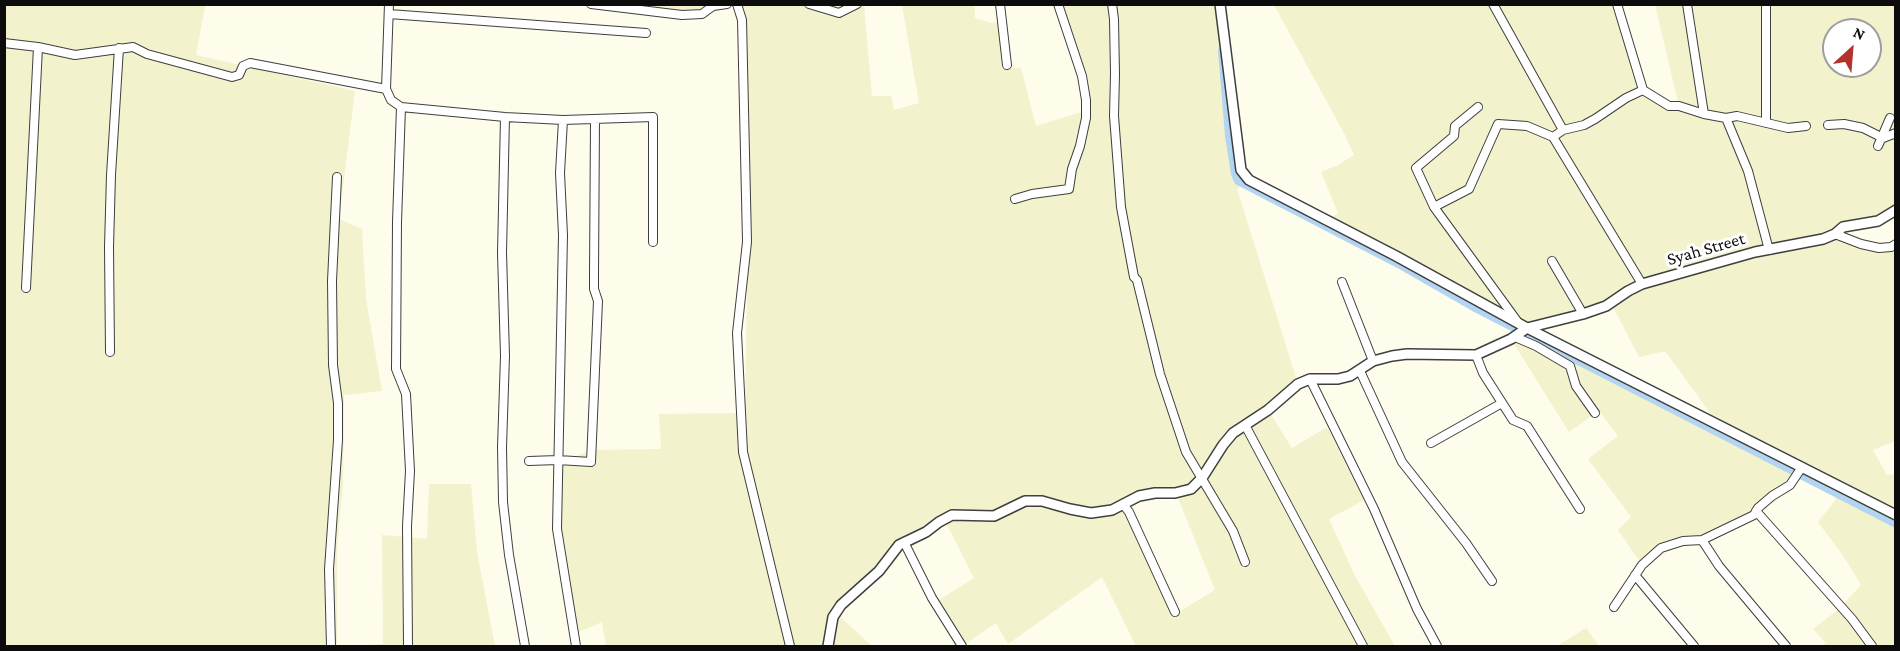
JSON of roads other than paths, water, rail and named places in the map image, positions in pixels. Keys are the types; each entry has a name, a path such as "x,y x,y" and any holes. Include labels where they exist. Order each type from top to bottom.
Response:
{"street":[{"path":"389,4 386,89 391,100 401,107 563,120 653,117 653,242"},
{"path":"591,4 682,15 702,14 713,6 727,4"},
{"path":"737,4 742,20 747,242 737,333 743,452 790,646"},
{"path":"810,4 839,13 857,4"},
{"path":"1000,4 1007,65"},
{"path":"1015,199 1032,194 1069,189 1072,169 1080,146 1086,118 1086,100 1082,76 1058,4"},
{"path":"1112,4 1115,63 1114,116 1121,207 1134,277 1137,280 1161,374 1186,452 1233,531 1245,562"},
{"path":"1220,4 1241,170 1249,180 1396,256 1521,330 1800,470 1896,515"},
{"path":"1493,4 1563,130"},
{"path":"1617,4 1643,90 1669,105 1704,114 1726,118 1737,116 1788,128 1806,126"},
{"path":"1687,4 1704,114"},
{"path":"1766,4 1766,123"},
{"path":"389,14 646,33"},
{"path":"4,43 75,55 134,47 147,54 232,77 239,75 243,66 250,63 386,89"},
{"path":"26,288 38,47"},
{"path":"110,352 111,175 119,48"},
{"path":"1553,137 1563,130 1589,122 1643,90"},
{"path":"401,107 397,222 396,369 406,394 409,460 408,646"},
{"path":"1478,107 1455,126 1454,136 1416,168 1434,207 1521,330 1536,346 1570,366 1576,386 1595,412"},
{"path":"506,117 502,253 505,356 503,502 509,555 525,646"},
{"path":"529,461 591,462 598,301 594,290 595,118"},
{"path":"1726,118 1748,171 1769,250"},
{"path":"1878,146 1890,118"},
{"path":"563,120 560,173 563,235 557,529 576,646"},
{"path":"1434,207 1469,189 1498,124 1527,126 1553,137 1642,284"},
{"path":"1828,124 1844,124 1863,128 1883,138 1896,133"},
{"path":"331,646 329,569 338,440 338,403 333,365 332,281 337,177"},
{"name":"Syah Street","path":"1476,355 1521,330 1606,306 1642,284 1698,270 1721,261 1822,239 1835,234 1842,227 1878,221 1896,210"},
{"path":"1835,234 1879,248 1896,244"},
{"path":"1552,261 1583,314"},
{"path":"1342,282 1373,361"},
{"path":"828,646 833,617 841,605 879,571 899,545 926,532 952,515 994,516 1025,501 1042,501 1091,513 1113,510 1139,496 1176,493 1191,489 1202,478 1233,433 1268,410 1298,384 1310,379 1338,379 1350,376 1373,361 1407,354 1476,355 1483,373 1513,420 1527,426 1580,509"},
{"path":"1360,371 1402,462 1466,543 1492,581"},
{"path":"1310,379 1374,509 1417,609 1437,646"},
{"path":"1431,442 1502,403"},
{"path":"1245,424 1363,646"},
{"path":"1614,607 1642,565 1661,548 1683,541 1702,540 1754,515 1772,496 1790,485 1800,470"},
{"path":"1123,504 1129,512 1174,612"},
{"path":"1756,511 1852,619 1872,646"},
{"path":"1702,540 1719,566 1786,646"},
{"path":"904,543 932,598 962,646"},
{"path":"1635,575 1694,646"}],"waterway":[{"path":"1222,51 1229,136 1238,181 1402,266 1477,309 1896,524"}]}
